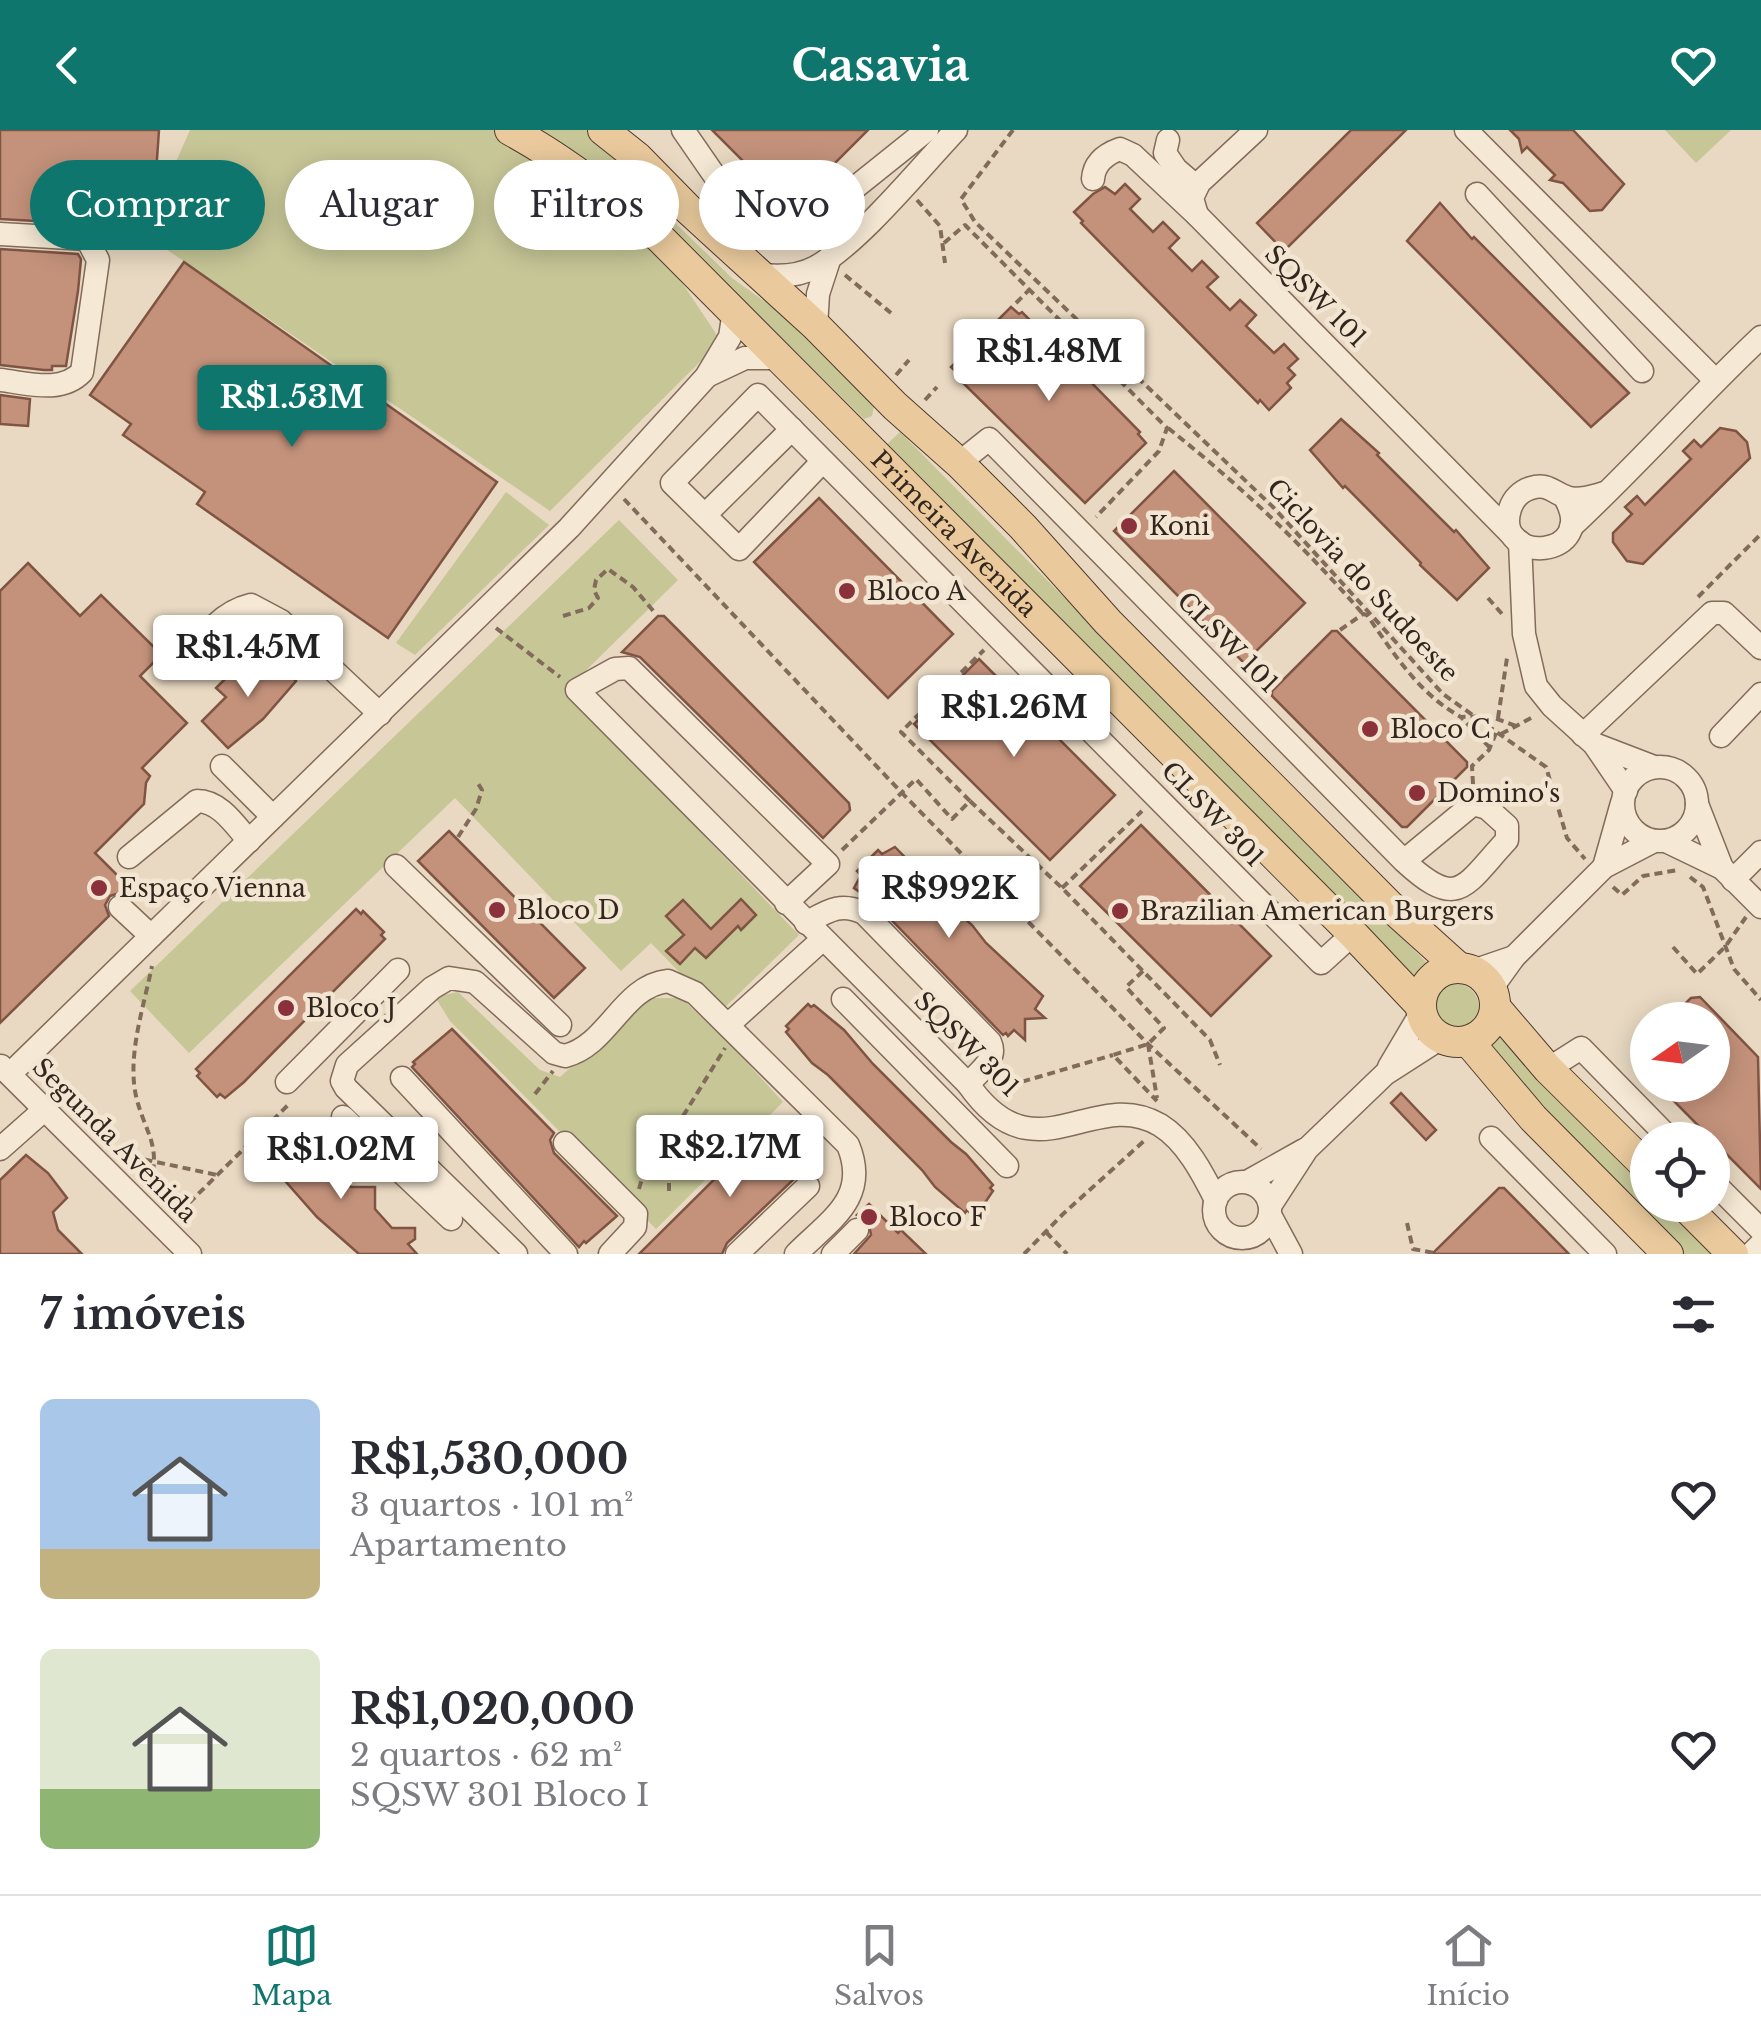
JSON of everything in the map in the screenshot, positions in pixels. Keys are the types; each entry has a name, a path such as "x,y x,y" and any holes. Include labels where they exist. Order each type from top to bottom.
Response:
{"main road":[{"name":"Primeira Avenida","path":"510,130 558,160"},
{"path":"603,130 632,144"},
{"name":"Primeira Avenida","path":"632,144 690,211 959,463 1108,622 1390,906 1479,984 1548,1069 1630,1150"},
{"path":"679,213 690,211"},
{"name":"Primeira Avenida","path":"672,250 1353,934 1421,1010"},
{"path":"856,434 870,435 880,430 895,406"},
{"path":"1455,1040 1484,1032 1479,984 1436,974 1422,994 1421,1010 1428,1028 1455,1040 1668,1254"},
{"path":"1701,1222 1732,1254"}],"street":[{"path":"683,130 704,160"},
{"path":"865,225 956,130"},
{"path":"1197,215 1192,198 1197,187 1256,130"},
{"path":"1466,130 1715,380"},
{"path":"865,180 921,131"},
{"path":"1168,140 1166,153 1176,169 1197,187"},
{"name":"SQSW 101","path":"1093,179 1101,160 1120,148 1133,155 1518,540"},
{"path":"1477,194 1642,371"},
{"path":"0,234 87,239 98,260 82,372 72,383 56,386 0,380"},
{"path":"1551,273 1578,240"},
{"path":"762,275 803,273 839,250"},
{"path":"816,326 818,294 829,259"},
{"path":"5,1070 152,936 611,483 706,377 730,336 734,311"},
{"path":"1518,540 1533,549 1548,549 1561,543 1571,526 1761,337"},
{"path":"706,377 745,358 779,358"},
{"name":"CLSW 301","path":"705,515 672,483 758,395 1321,963 1353,934"},
{"path":"792,429 705,515 739,549 823,461"},
{"name":"CLSW 101","path":"959,463 989,439 1424,880"},
{"path":"1608,492 1587,498 1564,496 1545,486 1534,486 1516,498 1508,518 1518,540 1527,658 1536,686 1588,739 1624,794 1627,820 1643,837 1660,841 1728,874 1758,905"},
{"path":"1474,496 1516,498"},
{"path":"1564,496 1570,506 1571,526"},
{"path":"1525,593 1548,549"},
{"path":"182,666 212,626 234,609 251,605 281,621 380,714"},
{"path":"1588,739 1712,613 1724,613 1761,648"},
{"path":"576,690 616,669 628,668 828,864 786,903"},
{"name":"SQSW 301","path":"576,690 1001,1119 1020,1127 1058,1129 1115,1116 1144,1119 1162,1126"},
{"path":"1721,736 1761,694"},
{"path":"1588,739 1687,778 1728,874"},
{"path":"222,766 274,817"},
{"path":"1601,870 1624,794 1634,777 1654,767"},
{"path":"129,858 204,800 218,807 249,841"},
{"path":"1390,906 1424,880 1438,888 1455,890 1464,886 1507,840 1508,826 1487,808 1473,804 1404,860"},
{"path":"1479,984 1514,957 1601,870 1686,831 1697,804"},
{"path":"1728,874 1761,852"},
{"path":"396,866 560,1025"},
{"path":"120,907 152,936"},
{"path":"732,1028 836,907 851,907 864,913 990,1042 994,1050 968,1084"},
{"path":"295,1086 398,970"},
{"path":"506,1251 418,1172 342,1080 347,1065 448,978 476,982 554,1052 566,1056 586,1046 642,988 656,982 682,985 732,1028 848,1146 856,1164 852,1199 796,1254"},
{"path":"501,1003 523,992"},
{"path":"843,1000 1008,1166"},
{"path":"365,1003 388,1026"},
{"path":"1307,1149 1223,1189 1216,1200 1214,1216 1223,1231 1247,1238 1262,1230 1307,1149 1385,1074 1421,1010"},
{"path":"900,1056 918,1034"},
{"path":"1385,1074 1455,1040"},
{"path":"1548,1069 1581,1048 1654,1122"},
{"name":"Segunda Avenida","path":"5,1070 190,1254"},
{"path":"402,1078 566,1254"},
{"path":"0,1150 44,1110"},
{"path":"343,1117 418,1172"},
{"path":"1509,1156 1533,1118"},
{"path":"1162,1126 1199,1165 1216,1200"},
{"path":"1491,1138 1605,1254"},
{"path":"565,1144 634,1209 634,1227 610,1254"},
{"path":"1199,1165 1263,1190 1292,1254"},
{"path":"461,1214 498,1180"},
{"path":"737,1254 808,1186"},
{"path":"1730,1199 1761,1230"},
{"path":"833,1254 857,1230"},
{"path":"1247,1238 1276,1254"},
{"path":"1751,1254 1761,1244"}],"path":[{"name":"Ciclovia do Sudoeste","path":"1013,130 961,199 975,222 1274,508 1444,694 1546,766 1567,838 1601,870"},
{"path":"902,186 936,219 946,263"},
{"path":"944,243 964,225 1167,428 1236,482 1310,553 1409,675 1440,706 1461,717 1490,748"},
{"path":"829,259 891,313"},
{"path":"1016,304 1030,289"},
{"path":"1051,333 1061,322"},
{"path":"1090,542 1095,528 1090,523 1160,451 1167,428"},
{"path":"611,483 692,573 1148,1044 1278,1164"},
{"path":"563,616 588,608 598,598 594,590 596,580 608,569 633,586 654,613"},
{"path":"1488,598 1512,626"},
{"path":"1340,630 1363,614"},
{"path":"480,616 576,690"},
{"path":"998,636 901,732 1062,888 1210,1040 1220,1065"},
{"path":"1473,804 1472,766 1499,733 1552,706"},
{"path":"1461,717 1504,719 1516,726"},
{"path":"828,864 916,779 952,819 970,801"},
{"path":"458,836 476,809 482,790 476,780"},
{"path":"1062,888 1125,828"},
{"path":"1601,870 1622,895 1643,876 1682,870 1703,886 1734,969 1761,1000"},
{"path":"1672,947 1697,974 1758,905"},
{"path":"139,970 152,956 134,1058 136,1096 150,1131 156,1162 142,1205"},
{"path":"986,1064 1011,1086 1148,1044 1164,1028 1126,987 1143,971"},
{"path":"669,1191 668,1154 680,1121 732,1028"},
{"path":"1112,1055 1158,1102 1148,1044"},
{"path":"171,1221 295,1086"},
{"path":"634,1209 644,1172 680,1121"},
{"path":"1024,1254 1162,1126"},
{"path":"82,1147 217,1175"},
{"path":"1407,1223 1412,1252 1440,1254"},
{"path":"1046,1232 1067,1254"}],"green space":[{"path":"190,130 620,130 637,160 494,160 494,250 660,250 721,341 550,511 167,250 265,250 265,160 177,160"},
{"path":"1665,130 1731,130 1696,163"},
{"path":"679,227 732,278 782,314 874,406 872,416 864,419 679,236"},
{"path":"900,432 1432,968 1415,986 882,449"},
{"path":"506,492 549,525 415,655 396,643"},
{"path":"619,520 678,580 565,691 799,935 719,1013 651,943 621,971 455,798 189,1053 130,991"},
{"path":"1454,983 1472,990 1479,1008 1472,1026 1454,1033 1436,1026 1429,1008 1436,990"},
{"path":"458,992 540,1070 560,1077 648,998 681,998 783,1102 656,1229 450,1021 435,997"},
{"path":"1493,1031 1630,1169 1630,1204 1475,1048"},
{"path":"1648,1222 1683,1222 1715,1254 1680,1254"}],"building":[{"path":"0,130 159,130 157,160 30,160 30,221 0,219"},
{"path":"712,130 868,130 838,160 742,160"},
{"path":"1351,130 1406,130 1284,251 1257,223"},
{"path":"1510,130 1573,130 1624,184 1602,210 1590,211 1563,183 1550,180 1555,175 1527,147 1522,152 1519,139"},
{"path":"1125,184 1140,199 1130,209 1153,232 1163,222 1179,238 1169,248 1192,271 1202,261 1218,277 1207,287 1230,310 1240,300 1256,315 1246,326 1274,353 1284,344 1298,359 1288,368 1295,375 1287,383 1291,388 1269,410 1074,212 1105,187 1115,194"},
{"path":"1440,203 1629,393 1591,427 1407,241"},
{"path":"0,249 78,254 81,259 66,366 44,370 0,365"},
{"path":"184,262 497,482 388,638 197,504 205,492 123,435 131,424 90,395"},
{"path":"1011,307 1019,314 1022,312 1140,432 1146,443 1085,503 951,367"},
{"path":"0,395 30,399 28,426 0,424"},
{"path":"1341,419 1456,530 1489,568 1457,600 1343,488 1310,450"},
{"path":"1720,428 1736,431 1747,442 1750,458 1643,564 1627,561 1613,542 1613,533 1632,514 1625,507 1637,496 1645,505 1691,459 1683,451 1694,440 1701,447"},
{"path":"1174,471 1305,603 1244,663 1114,531"},
{"name":"Bloco A","path":"819,498 953,634 888,698 754,562"},
{"path":"28,563 80,616 101,595 155,648 161,655 140,676 187,723 142,768 150,776 144,804 95,853 134,892 130,896 122,892 110,896 105,905 109,916 0,1023 0,591"},
{"path":"658,616 664,616 849,803 850,810 823,838 640,657 622,652"},
{"name":"Bloco C","path":"1332,631 1337,631 1467,762 1467,767 1407,827 1402,827 1272,696 1272,691"},
{"path":"270,654 296,681 263,719 228,748 202,721 226,697 216,688 235,669 245,678"},
{"path":"979,659 1115,795 1050,860 914,724"},
{"path":"1141,825 1271,956 1211,1016 1080,886"},
{"name":"Bloco D","path":"449,831 585,968 554,998 418,861"},
{"path":"895,847 941,898 1043,996 1035,1009 1045,1018 1025,1019 1025,1040 1014,1030 1003,1035 875,903 854,888 861,875 857,871 878,850 882,854"},
{"path":"741,899 756,915 741,930 738,926 706,958 695,948 680,964 666,951 684,935 666,916 683,900 711,929"},
{"name":"Bloco J","path":"356,909 384,932 381,935 385,939 244,1082 225,1098 220,1094 217,1097 197,1076 200,1073 196,1069"},
{"path":"808,1004 844,1030 873,1064 966,1154 993,1185 984,1204 965,1213 812,1063 786,1032 786,1026"},
{"path":"1730,1028 1758,1057 1761,1189 1730,1158 1730,1122 1695,1122 1675,1102 1730,1102"},
{"path":"452,1029 554,1133 550,1140 554,1153 617,1216 586,1243 579,1247 412,1067"},
{"path":"1401,1093 1436,1130 1426,1140 1391,1103"},
{"path":"765,1129 797,1156 795,1159 807,1171 798,1175 727,1243 722,1254 639,1254"},
{"path":"304,1140 312,1147 335,1147 335,1170 351,1187 375,1187 375,1209 392,1228 415,1228 415,1239 408,1244 417,1254 359,1254 317,1217 272,1166 286,1152 288,1144 298,1146"},
{"path":"26,1155 48,1173 67,1198 53,1212 58,1230 82,1254 0,1254 0,1180"},
{"path":"1499,1188 1504,1188 1569,1254 1432,1254"},
{"name":"Bloco F","path":"869,1204 926,1254 854,1254 871,1235 868,1220 857,1215"}],"place":[{"name":"Koni","path":"1129,526"},
{"name":"Bloco A","path":"847,591"},
{"name":"Bloco C","path":"1370,729"},
{"name":"Domino's","path":"1417,793"},
{"name":"Espaço Vienna","path":"99,888"},
{"name":"Bloco D","path":"497,910"},
{"name":"Brazilian American Burgers","path":"1120,911"},
{"name":"Bloco J","path":"286,1008"},
{"name":"Bloco F","path":"869,1217"}]}
